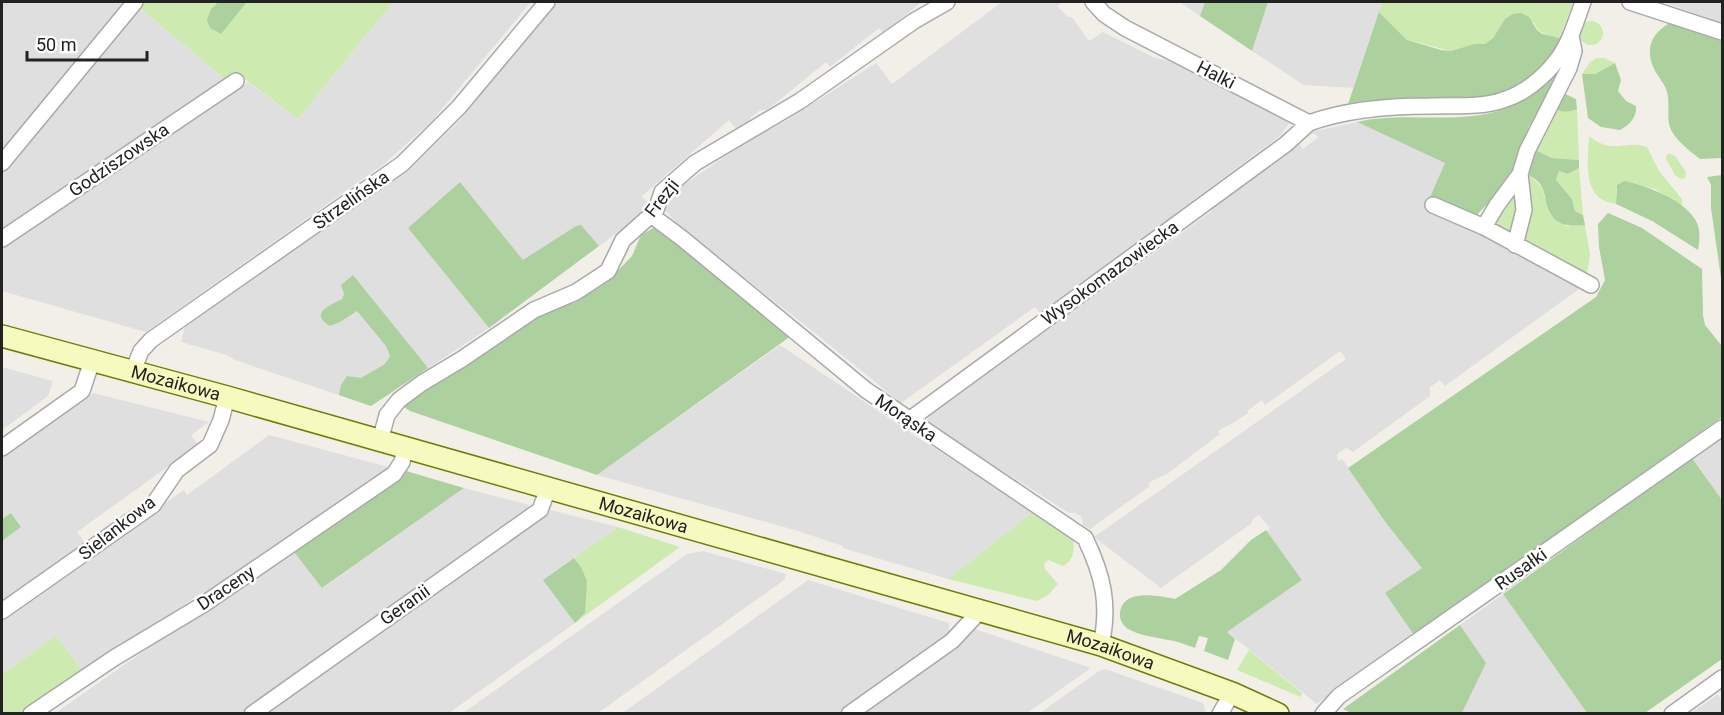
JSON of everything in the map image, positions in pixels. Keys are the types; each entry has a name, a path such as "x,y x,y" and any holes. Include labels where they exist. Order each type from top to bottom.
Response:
{"street":[{"path":"2,163 135,2"},
{"name":"Strzelińska","path":"133,371 141,351 151,340 402,164 459,107 547,2"},
{"name":"Frezji","path":"380,441 387,416 399,400 534,310 576,292 608,271 623,240 656,210 662,192 695,163 800,101 914,21 947,2"},
{"name":"Halki","path":"1093,2 1104,14 1125,28 1309,123"},
{"path":"1309,123 1326,117 1392,107 1469,106 1503,100 1532,85 1557,60 1570,36 1582,2"},
{"path":"1630,2 1722,32"},
{"path":"1484,227 1520,174 1527,151 1569,68 1574,51 1570,36"},
{"name":"Godziszowska","path":"2,239 236,81"},
{"name":"Wysokomazowiecka","path":"909,420 1286,144 1309,123"},
{"path":"1515,245 1524,210 1520,174"},
{"path":"1433,205 1484,227 1591,285"},
{"name":"Morąska","path":"651,215 857,383 1085,538 1094,558 1105,598 1106,617 1101,645"},
{"name":"Mozaikowa","path":"2,336 227,397 1101,645 1232,693 1278,714"},
{"path":"2,448 82,391 92,361"},
{"name":"Sielankowa","path":"2,611 153,506 177,470 210,445 219,427 227,397"},
{"name":"Rusałki","path":"1323,714 1339,696 1722,428"},
{"name":"Draceny","path":"31,714 114,658 204,604 394,474 402,462 405,448"},
{"name":"Geranii","path":"252,714 540,510 548,489"},
{"path":"849,714 952,641 981,610"},
{"path":"1672,714 1722,678"},
{"path":"1220,714 1232,693"}],"shaded area":[{"path":"2,2 127,2 2,156"},
{"path":"393,2 531,2 431,122 384,164 146,332 2,291 2,247 248,82 298,119"},
{"path":"557,2 922,2 883,33 879,28 830,67 826,62 767,110 760,110 750,118 749,124 739,132 729,120 642,196 651,208 544,286 460,183 408,228 489,328 371,406 226,355 181,342 185,327 409,170 460,120"},
{"path":"1002,2 1061,2 1058,7 1068,17 1072,17 1089,41 1103,32 1155,58 1182,64 1289,123 1281,135 1176,213 1177,215 1040,313 1035,307 901,403 805,325 685,233 664,209 666,197 749,140 781,124 876,63 892,84"},
{"path":"1180,2 1205,2 1200,16"},
{"path":"1268,2 1383,2 1353,88 1304,85 1252,51"},
{"path":"1663,2 1722,2 1722,23"},
{"path":"139,7 227,81 2,235 2,171"},
{"path":"1357,122 1446,163 1430,196 1435,200 1436,211 1579,289 1445,386 1440,380 1430,387 1430,396 1353,452 1346,448 1337,454 1338,461 1342,459 1386,523 1423,568 1386,593 1414,635 1317,704 1227,632 1302,580 1267,531 1270,528 1260,517 1261,514 1252,520 1252,523 1161,588 1094,537 1346,359 1340,351 1265,405 1262,400 1247,411 1248,413 1218,431 1220,434 1167,474 1152,481 1148,484 1150,486 1090,529 1083,525 1082,517 1069,513 928,423 928,411 1045,326 1049,329 1212,211 1209,206 1298,142 1303,149 1319,137 1311,132"},
{"path":"780,345 920,439 1034,511 948,579 843,548 843,546 795,530 597,475"},
{"path":"2,367 53,381 48,396 2,430"},
{"path":"93,393 209,422 191,435 198,445 77,532 93,554 184,490 187,495 269,435 392,468 208,598 203,592 84,673 56,636 2,674 2,541 21,527 11,513 2,519 2,456"},
{"path":"1722,437 1722,500 1692,458"},
{"path":"464,488 529,505 525,516 242,713 54,714 291,548 323,588"},
{"path":"550,510 618,527 544,579 575,623 449,713 263,714"},
{"path":"703,551 786,574 784,580 598,713 463,713 687,554"},
{"path":"808,580 949,623 949,632 945,638 838,713 621,714"},
{"path":"1503,594 1587,713 1462,713 1486,663 1460,625"},
{"path":"975,629 1091,668 1027,713 855,714"},
{"path":"1105,669 1203,703 1206,713 1040,713"},
{"path":"1718,694 1722,701 1722,713 1690,714"}],"green space":[{"path":"143,2 218,2 211,9 221,33 247,2 393,2 298,119 238,74 227,81 139,7"},
{"path":"218,2 247,2 221,34 210,28 207,20 211,9"},
{"path":"1205,2 1268,2 1252,51 1200,16"},
{"path":"1383,2 1573,2 1560,38 1541,32 1534,23 1505,19 1493,38 1485,44 1474,44 1451,51 1407,40 1379,12"},
{"path":"1379,12 1407,40 1441,50 1451,51 1474,44 1485,44 1493,38 1505,19 1513,14 1521,13 1529,17 1542,34 1560,38 1553,57 1538,72 1513,90 1490,97 1348,104"},
{"path":"1591,21 1600,24 1603,33 1600,42 1591,45 1582,42 1579,33 1582,24"},
{"path":"1672,22 1722,37 1722,158 1700,159 1682,144 1671,129 1668,120 1667,92 1655,71 1650,49 1654,36"},
{"path":"1568,58 1544,108 1529,126 1513,173 1499,192 1474,218 1430,197 1445,163 1357,122 1398,117 1462,117 1502,110 1534,92"},
{"path":"1597,58 1604,58 1615,63 1595,74 1582,74 1590,62"},
{"path":"1615,63 1621,80 1618,91 1626,101 1636,106 1632,120 1620,130 1601,127 1588,118 1582,74 1595,74"},
{"path":"1561,92 1576,99 1577,109 1565,112 1553,107"},
{"path":"1553,107 1565,112 1577,109 1579,160 1552,158 1533,149"},
{"path":"1589,136 1606,145 1647,147 1659,171 1682,199 1682,206 1655,189 1624,181 1616,189 1616,204 1605,201 1597,195 1589,178"},
{"path":"1533,149 1552,158 1579,160 1579,168 1568,174 1559,171 1556,180 1572,199 1575,211 1583,215 1585,225 1567,225 1553,217 1547,206 1542,187 1528,174 1529,159"},
{"path":"1669,153 1676,157 1686,172 1685,178 1681,179 1675,175 1666,159"},
{"path":"1579,168 1583,215 1575,211 1572,199 1556,180 1559,171 1568,174"},
{"path":"1528,174 1542,187 1551,216 1566,226 1585,225 1590,254 1587,276 1523,242"},
{"path":"1722,175 1722,285 1711,208 1711,185 1707,177"},
{"path":"1624,181 1662,194 1688,211 1699,229 1698,250 1652,221 1616,204 1617,185"},
{"path":"460,182 523,260 581,225 599,246 489,328 408,228"},
{"path":"1517,184 1520,206 1510,235 1495,227 1495,222"},
{"path":"1608,213 1642,228 1702,269 1705,325 1722,346 1722,417 1414,635 1385,593 1422,568 1386,523 1348,468 1596,297 1605,280 1599,247 1598,224"},
{"path":"655,227 791,336 597,475 404,407 413,395 535,312 574,303 606,283 632,256 641,235"},
{"path":"353,275 428,368 371,406 339,395 341,385 347,376 361,378 385,364 390,356 386,346 357,311 330,326 321,317 324,310 342,299 344,294 341,285"},
{"path":"1692,458 1722,500 1722,659 1645,713 1587,713 1503,594"},
{"path":"406,471 464,488 322,588 291,548"},
{"path":"1034,511 1073,537 1073,554 1067,564 1063,566 1048,560 1044,564 1045,569 1058,584 1048,595 1037,601 948,579"},
{"path":"11,513 21,527 2,541 2,519"},
{"path":"618,527 680,547 575,623 585,613 581,567 574,558"},
{"path":"1266,530 1302,580 1227,632 1235,639 1228,660 1204,651 1208,638 1199,636 1195,648 1137,633 1123,624 1120,613 1127,600 1142,596 1175,599 1221,570 1251,540"},
{"path":"574,558 587,581 585,613 575,623 543,580"},
{"path":"1460,625 1486,663 1462,713 1353,714 1343,709"},
{"path":"56,636 84,673 22,714 2,713 2,674"},
{"path":"1249,650 1302,693 1301,697 1237,670"}]}
